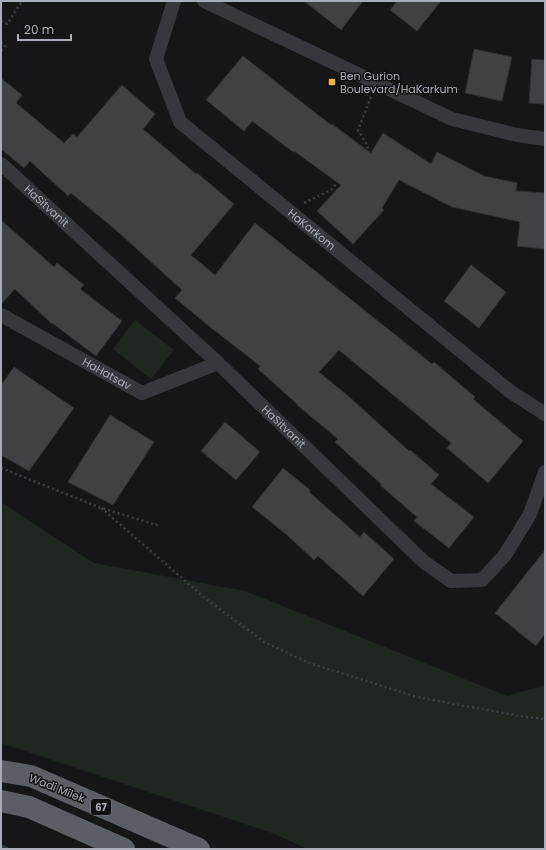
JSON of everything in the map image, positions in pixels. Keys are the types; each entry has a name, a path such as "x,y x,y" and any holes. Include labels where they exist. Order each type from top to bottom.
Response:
{"highway":[{"name":"Wadi Milek","path":"1,771 30,776 199,849"},
{"path":"1,801 29,807 124,849"}],"street":[{"name":"HaKarkom","path":"174,1 156,60 180,122 512,392 545,414"},
{"path":"204,1 452,119 517,135 545,139"},
{"name":"HaSitvanit","path":"1,164 218,363 424,562 451,581 482,580 505,555 530,514 545,472"},
{"name":"HaHatsav","path":"1,314 142,393 218,363"}],"path":[{"path":"1,21 8,24 22,1"},
{"path":"1,42 5,46 1,51"},
{"path":"288,210 331,190 368,146 358,130 376,83"},
{"path":"1,468 101,508 160,526"},
{"path":"101,508 205,598 264,642 309,663 416,697 525,717 545,719"}],"shaded area":[{"path":"135,320 174,350 151,379 113,349"},
{"path":"1,502 94,563 245,591 507,696 545,685 545,849 307,849 275,834 1,743"}],"building":[{"path":"304,1 363,1 341,30"},
{"path":"397,1 441,1 417,31 390,10"},
{"path":"474,49 512,57 502,101 465,93"},
{"path":"243,56 331,125 332,124 371,153 383,133 431,164 437,152 484,176 517,183 516,191 545,193 545,249 517,246 520,222 452,207 399,180 382,208 384,210 353,244 317,211 341,185 294,151 293,152 252,121 244,131 206,100"},
{"path":"532,59 545,60 545,104 529,103"},
{"path":"1,78 22,95 16,103 64,143 73,134 77,137 122,85 155,114 143,129 234,204 191,255 215,275 255,223 432,364 434,362 475,397 473,399 523,441 488,483 447,448 451,443 339,350 319,372 409,451 410,450 439,475 431,484 474,517 449,548 414,521 417,517 380,485 381,484 335,442 338,439 297,405 258,369 260,366 175,298 182,290 117,231 71,193 68,196 30,161 24,168 1,149"},
{"path":"1,220 54,267 57,263 84,285 80,289 122,321 96,356 52,324 15,289 1,304"},
{"path":"471,265 506,292 479,328 444,301"},
{"path":"14,367 74,408 29,471 1,455 1,385"},
{"path":"110,415 154,442 113,505 68,482"},
{"path":"225,422 260,452 236,480 201,451"},
{"path":"283,468 310,490 309,492 360,537 364,532 394,559 363,596 318,556 314,560 287,535 252,507"},
{"path":"545,550 545,634 536,646 495,613"}],"waterway":[{"path":"1,847 6,849"}],"place":[{"name":"Ben Gurion Boulevard/HaKarkum","path":"332,82"}]}
